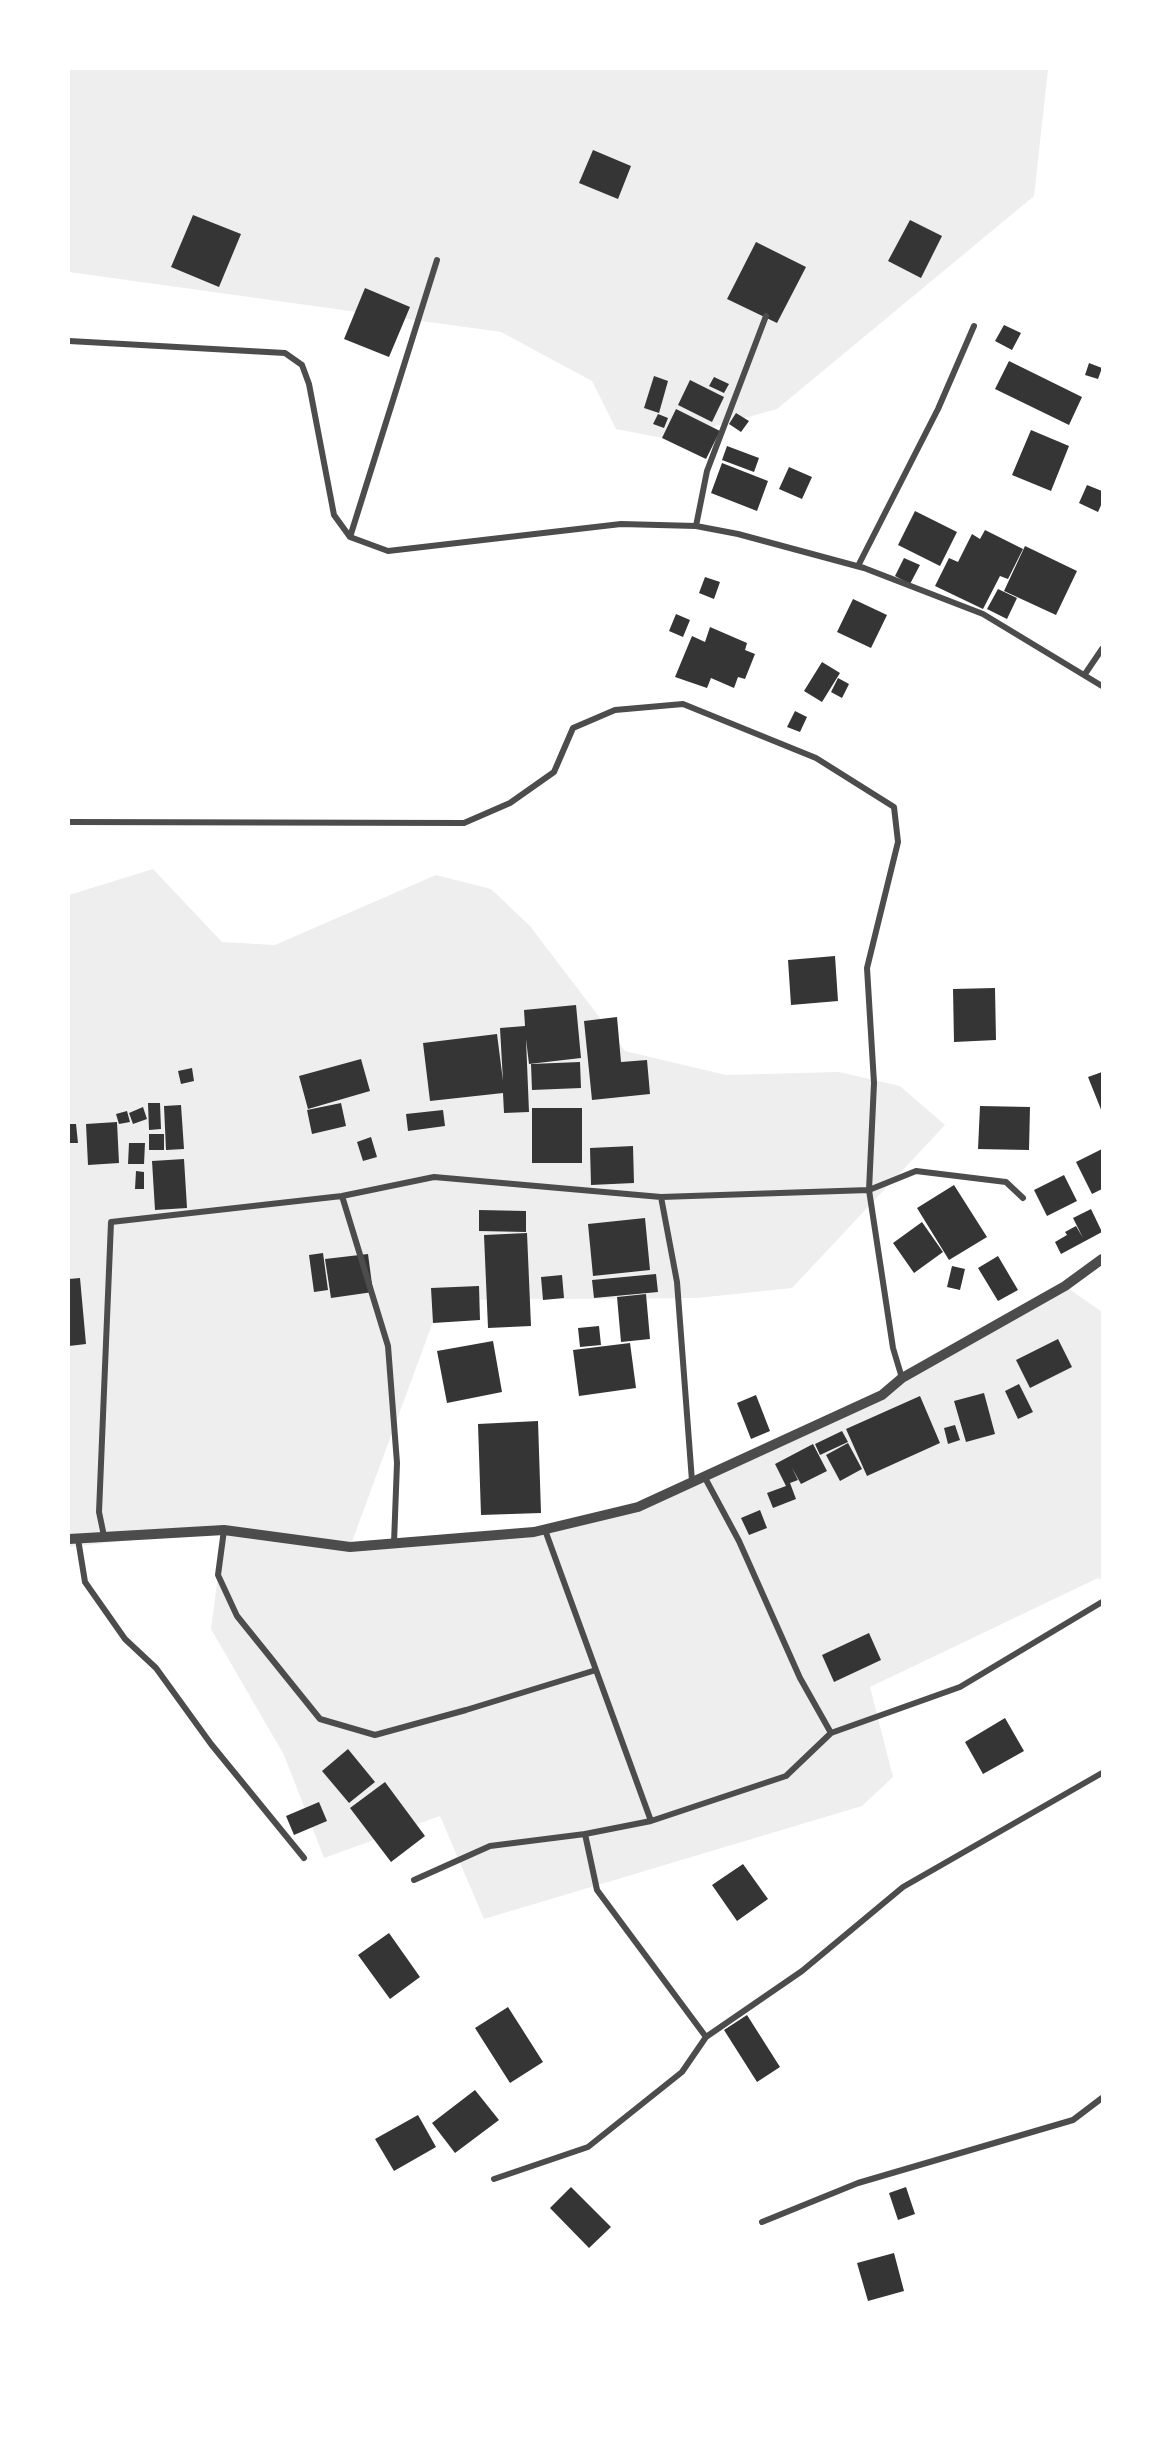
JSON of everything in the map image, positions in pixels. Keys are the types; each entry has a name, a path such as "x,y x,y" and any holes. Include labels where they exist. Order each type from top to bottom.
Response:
{"street":[{"path":"350,537 438,260"},
{"path":"696,526 707,471 766,316"},
{"path":"858,566 938,409 974,326"},
{"path":"69,341 285,353 302,365 309,384 334,515 350,537 388,551 621,524 696,526 738,534 858,566 983,614 1102,686"},
{"path":"1085,674 1102,649"},
{"path":"69,822 465,823 510,803 554,772 573,728 615,710 683,704 816,758 894,807 898,842 867,968 874,1083 869,1190 893,1348 903,1378"},
{"path":"104,1536 99,1512 111,1222 342,1196 434,1177 661,1197 869,1190 915,1171 1006,1182 1023,1198"},
{"path":"342,1196 388,1346 398,1463 394,1543"},
{"path":"661,1197 677,1282 692,1481"},
{"path":"304,1858 211,1744 156,1668 118,1630 85,1582 73,1539 224,1530 350,1547 534,1532 638,1507 882,1395 903,1378 1065,1286 1102,1258"},
{"path":"704,1476 739,1541 801,1678 831,1733"},
{"path":"224,1530 218,1575 237,1616 320,1719 375,1736 596,1670"},
{"path":"545,1530 651,1821"},
{"path":"414,1880 490,1846 585,1834 651,1821 786,1776 831,1733 960,1687 1102,1602"},
{"path":"494,2179 588,2146 681,2072 706,2037 802,1971 903,1887 1102,1773"},
{"path":"585,1834 597,1890 706,2037"},
{"path":"762,2222 858,2183 1073,2120 1102,2098"}],"shaded area":[{"path":"69,69 1048,69 1034,196 777,409 668,439 616,429 592,381 501,332 69,272"},
{"path":"153,869 222,942 275,945 436,875 491,889 530,926 625,1051 726,1075 839,1072 900,1086 945,1125 792,1288 697,1298 441,1300 350,1547 534,1532 638,1507 882,1395 1065,1286 1102,1312 1102,1580 1098,1578 870,1687 893,1777 862,1806 484,1919 440,1816 324,1858 284,1755 211,1629 224,1530 69,1547 69,895"}],"building":[{"path":"593,150 631,166 618,199 579,183"},
{"path":"193,215 241,234 219,287 171,267"},
{"path":"910,220 942,236 921,278 888,261"},
{"path":"756,242 806,267 777,323 727,299"},
{"path":"365,288 410,307 389,357 344,339"},
{"path":"1004,325 1021,333 1012,350 995,341"},
{"path":"1009,361 1082,397 1069,425 995,389"},
{"path":"1089,363 1102,368 1098,379 1085,375"},
{"path":"654,376 668,381 659,413 644,408"},
{"path":"714,377 729,384 724,393 709,386"},
{"path":"690,380 724,397 712,422 678,405"},
{"path":"676,409 720,431 706,459 662,438"},
{"path":"736,413 749,421 741,432 729,424"},
{"path":"658,414 668,418 664,428 653,424"},
{"path":"1031,430 1069,446 1051,491 1012,475"},
{"path":"727,446 759,458 754,472 722,460"},
{"path":"722,463 768,481 757,511 711,493"},
{"path":"789,467 812,477 802,499 779,489"},
{"path":"1087,485 1102,491 1102,503 1098,512 1079,503"},
{"path":"915,511 957,532 940,566 898,545"},
{"path":"985,530 1023,549 1008,579 1000,576 983,609 935,586 949,558 958,562 972,534 980,539"},
{"path":"1025,546 1077,571 1056,615 1004,591"},
{"path":"904,558 920,565 910,584 895,576"},
{"path":"705,577 720,582 714,599 699,593"},
{"path":"998,589 1017,598 1007,619 987,609"},
{"path":"853,599 887,615 871,648 837,632"},
{"path":"676,614 690,620 683,637 669,631"},
{"path":"710,627 747,643 745,650 755,654 745,679 738,677 734,688 711,678 707,688 675,677 692,636 705,642"},
{"path":"822,662 840,673 822,702 804,691"},
{"path":"838,678 849,684 842,698 831,692"},
{"path":"795,711 807,717 800,732 787,727"},
{"path":"835,956 838,1001 791,1005 788,960"},
{"path":"995,988 996,1040 954,1042 953,989"},
{"path":"576,1005 581,1058 529,1064 526,1039 529,1112 504,1113 503,1093 430,1101 423,1043 497,1034 503,1081 500,1028 525,1026 524,1010"},
{"path":"617,1017 621,1062 647,1060 650,1094 592,1100 584,1021"},
{"path":"361,1059 370,1091 308,1109 299,1076"},
{"path":"580,1062 581,1088 532,1090 531,1064"},
{"path":"192,1068 194,1081 181,1084 178,1071"},
{"path":"1102,1072 1102,1112 1088,1077"},
{"path":"148,1103 160,1103 161,1129 149,1130"},
{"path":"341,1103 346,1126 312,1134 307,1110"},
{"path":"181,1105 184,1149 166,1150 164,1106"},
{"path":"980,1106 1030,1107 1029,1150 978,1149"},
{"path":"143,1107 147,1119 133,1124 129,1113"},
{"path":"532,1108 582,1108 582,1163 532,1163"},
{"path":"443,1110 445,1126 408,1131 406,1114"},
{"path":"127,1111 130,1122 119,1124 116,1114"},
{"path":"117,1122 119,1163 88,1165 86,1124"},
{"path":"69,1124 76,1124 78,1143 69,1143"},
{"path":"149,1134 164,1134 164,1150 149,1150"},
{"path":"371,1137 377,1157 363,1161 357,1142"},
{"path":"129,1143 145,1143 144,1164 128,1164"},
{"path":"633,1146 634,1183 591,1185 590,1148"},
{"path":"1102,1149 1102,1189 1092,1194 1076,1162"},
{"path":"184,1159 187,1208 155,1210 152,1161"},
{"path":"136,1171 144,1172 144,1189 135,1189"},
{"path":"1064,1175 1077,1201 1047,1216 1034,1190"},
{"path":"954,1185 987,1237 949,1260 917,1208"},
{"path":"1091,1209 1102,1232 1061,1254 1055,1242 1067,1235 1065,1232 1076,1226 1083,1238 1073,1218"},
{"path":"479,1210 526,1211 526,1232 479,1231"},
{"path":"645,1218 650,1270 593,1276 588,1224"},
{"path":"922,1222 943,1252 914,1273 893,1243"},
{"path":"527,1233 531,1326 488,1328 484,1235"},
{"path":"323,1253 328,1290 314,1292 309,1255"},
{"path":"368,1254 373,1292 331,1298 325,1259"},
{"path":"998,1256 1018,1290 998,1301 978,1268"},
{"path":"952,1266 965,1269 960,1290 947,1287"},
{"path":"656,1274 658,1292 594,1298 592,1280"},
{"path":"562,1275 564,1298 543,1300 541,1277"},
{"path":"80,1278 86,1344 69,1346 69,1279"},
{"path":"479,1286 480,1320 433,1323 431,1288"},
{"path":"646,1294 650,1339 621,1342 617,1297"},
{"path":"599,1326 601,1345 580,1347 578,1328"},
{"path":"1058,1339 1072,1367 1030,1388 1016,1360"},
{"path":"493,1341 502,1392 447,1403 437,1351"},
{"path":"630,1343 636,1388 579,1396 573,1350"},
{"path":"1019,1384 1033,1412 1018,1419 1005,1391"},
{"path":"984,1393 995,1434 966,1442 954,1401"},
{"path":"756,1395 770,1431 751,1439 737,1403"},
{"path":"920,1396 940,1443 867,1476 846,1429"},
{"path":"538,1421 541,1513 481,1515 478,1424"},
{"path":"955,1425 960,1440 948,1444 944,1428"},
{"path":"842,1431 848,1442 820,1455 815,1444"},
{"path":"848,1443 862,1469 840,1481 826,1455"},
{"path":"813,1444 827,1471 801,1484 792,1468 798,1480 790,1483 796,1499 773,1508 767,1493 786,1486 775,1464"},
{"path":"760,1510 767,1528 749,1535 741,1518"},
{"path":"869,1633 881,1660 834,1682 822,1655"},
{"path":"1005,1718 1024,1751 983,1774 965,1742"},
{"path":"348,1749 375,1782 349,1803 322,1771"},
{"path":"385,1782 425,1836 391,1862 350,1808"},
{"path":"319,1802 327,1821 294,1835 286,1816"},
{"path":"743,1864 768,1899 737,1921 712,1885"},
{"path":"389,1933 420,1977 390,1999 358,1955"},
{"path":"508,2007 543,2062 510,2083 475,2028"},
{"path":"747,2015 780,2067 757,2082 724,2030"},
{"path":"475,2090 499,2120 455,2153 432,2123"},
{"path":"418,2115 436,2147 394,2171 375,2139"},
{"path":"571,2187 611,2227 589,2248 550,2208"},
{"path":"906,2187 915,2214 898,2220 889,2193"},
{"path":"894,2253 904,2291 868,2301 857,2263"}]}
